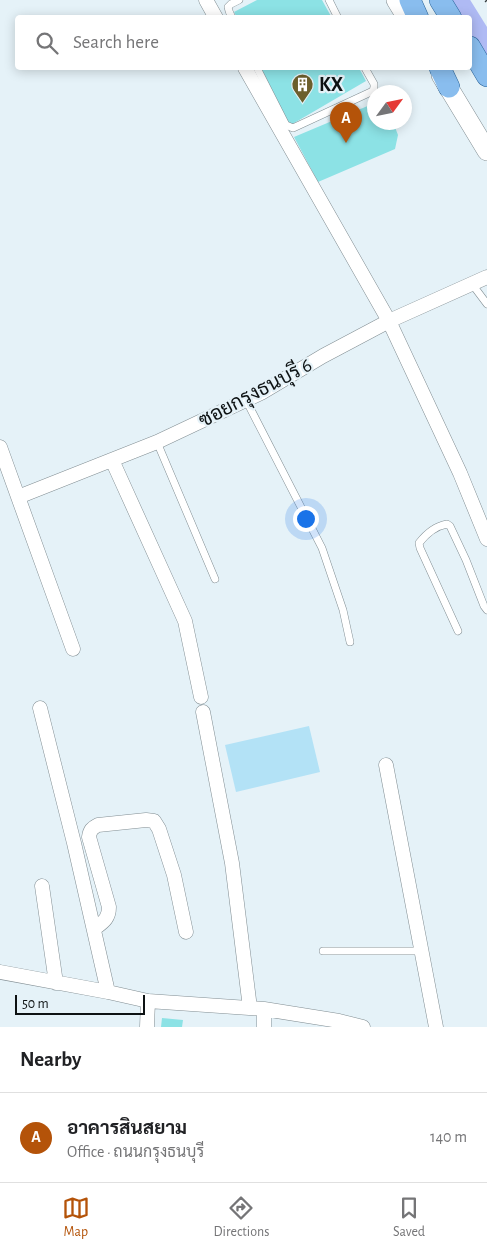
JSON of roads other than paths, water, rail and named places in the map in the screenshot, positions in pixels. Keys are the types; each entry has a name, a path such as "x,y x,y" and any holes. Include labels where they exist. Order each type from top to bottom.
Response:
{"main road":[{"path":"396,0 405,15"},
{"path":"410,0 417,15"},
{"path":"440,0 449,15"},
{"path":"472,50 487,76"},
{"path":"439,70 487,151"}],"street":[{"path":"206,0 214,15"},
{"path":"246,70 389,321 460,473 487,539"},
{"name":"ซอยกรุงธนบุรี 6","path":"18,497 157,442 261,393 323,356 389,321 487,277"},
{"path":"0,447 73,649"},
{"path":"112,460 185,621 201,696"},
{"path":"40,708 74,843 108,992"},
{"path":"203,712 257,1008 264,1027"},
{"path":"386,765 436,1027"},
{"path":"94,929 109,914 89,837 90,831 98,825 146,820 154,821 159,829 174,875 186,932"},
{"path":"42,886 56,983"},
{"path":"0,972 148,1001 257,1008 363,1027"},
{"path":"147,1027 148,1001"}],"lane":[{"path":"230,15 228,7 240,0"},
{"path":"329,0 336,15"},
{"path":"258,70 286,126 293,128 373,91 374,84 366,70"},
{"path":"472,283 487,304"},
{"path":"246,400 322,548 343,610 350,642"},
{"path":"157,442 215,579"},
{"path":"458,631 420,548 419,543 426,535 442,525 447,524 450,526 487,610"},
{"path":"323,951 422,951"}],"waterway":[{"path":"459,0 468,15"},
{"path":"472,21 487,45"}],"place":[{"name":"KX","path":"303,103"},
{"name":"อาคารสินสยาม","path":"346,143"}]}
